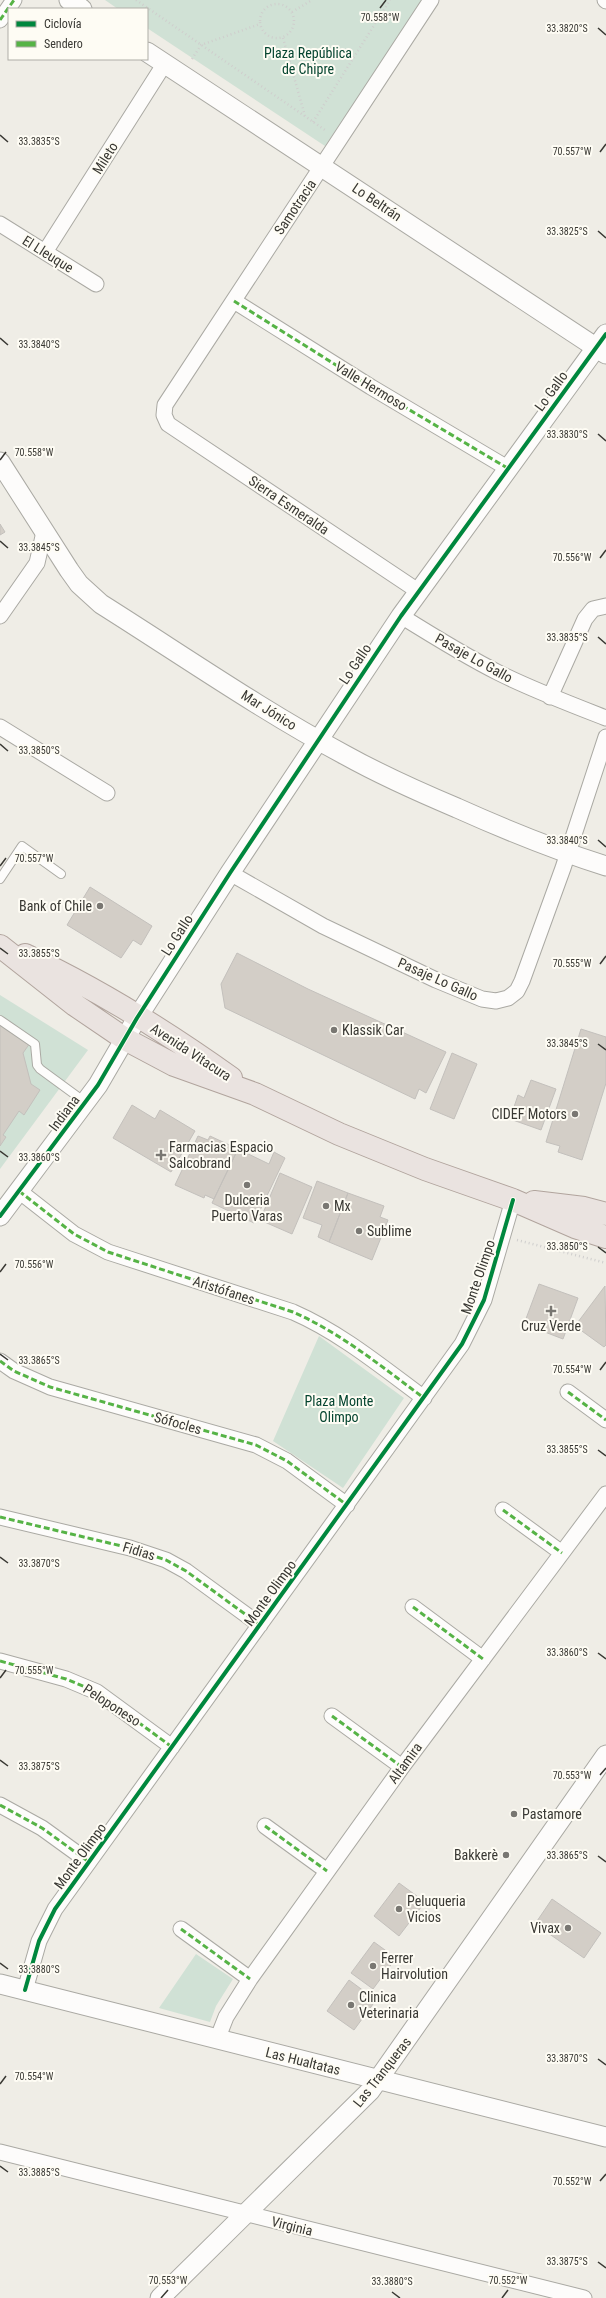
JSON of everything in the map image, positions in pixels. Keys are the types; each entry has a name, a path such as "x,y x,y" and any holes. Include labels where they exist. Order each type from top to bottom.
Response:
{"main road":[{"name":"Avenida Vitacura","path":"0,945 63,973 185,1045 255,1094"},
{"name":"Avenida Vitacura","path":"0,945 75,1006 125,1039 174,1065 255,1094 339,1134 425,1169 513,1200 575,1227 606,1237"},
{"name":"Avenida Vitacura","path":"513,1200 584,1208 606,1214"}],"street":[{"path":"69,0 81,8"},
{"name":"Samotracia","path":"164,415 166,405 431,0"},
{"path":"0,20 8,9"},
{"name":"Lo Beltrán","path":"148,53 603,345"},
{"name":"Mileto","path":"45,252 164,63"},
{"name":"El Lleuque","path":"0,224 96,284"},
{"name":"Valle Hermoso","path":"234,301 371,387 509,469"},
{"name":"Lo Gallo","path":"137,1018 318,739 418,591 603,345"},
{"name":"Sierra Esmeralda","path":"164,415 168,424 418,591"},
{"name":"Mar Jónico","path":"0,462 61,559 80,584 101,604 345,755 410,788 568,854 606,866"},
{"path":"0,616 37,562 44,532"},
{"path":"37,562 53,557 61,559"},
{"path":"550,696 585,619 593,609 606,606"},
{"name":"Pasaje Lo Gallo","path":"401,616 449,646 498,673 550,696 606,718"},
{"path":"0,727 107,794"},
{"name":"Pasaje Lo Gallo","path":"230,873 323,926 436,980 482,999 496,1000 508,998 517,991 522,982 568,854 606,738"},
{"name":"Indiana","path":"0,1216 85,1102 113,1061 137,1018"},
{"name":"Aristófanes","path":"19,1191 74,1234 108,1252 293,1312 314,1321 333,1332 424,1398"},
{"name":"Monte Olimpo","path":"25,1990 44,1929 55,1909 462,1344 476,1319 491,1281 513,1200"},
{"name":"Sófocles","path":"0,1361 21,1374 50,1387 256,1445 287,1460 347,1505"},
{"path":"568,1392 606,1420"},
{"name":"Altamira","path":"218,2040 226,2017 250,1979 402,1767 606,1494"},
{"path":"503,1510 562,1553"},
{"name":"Fidias","path":"0,1517 130,1548 166,1560 186,1571 260,1625"},
{"path":"413,1607 483,1659"},
{"name":"Peloponeso","path":"0,1661 66,1678 97,1692 172,1747"},
{"path":"332,1716 402,1767"},
{"name":"Las Tranqueras","path":"160,2298 356,2107 379,2080 606,1755"},
{"path":"0,1805 42,1828 88,1862"},
{"path":"265,1826 327,1871"},
{"path":"180,1929 250,1979"},
{"name":"Las Hualtatas","path":"0,1984 606,2137"},
{"name":"Virginia","path":"0,2152 245,2215 584,2298"}],"lane":[{"path":"0,878 22,846 61,874"},
{"path":"0,1020 35,1044 37,1065 40,1070 85,1102"}],"path":[{"path":"136,0 148,8"},
{"path":"292,12 312,0"},
{"path":"148,8 313,122 390,0"},
{"path":"282,4 292,12 295,21 292,32 284,38 273,39 264,33 260,24 262,12 271,5 282,4"},
{"path":"182,75 201,45 260,24"},
{"path":"284,38 305,116"},
{"path":"503,1236 606,1263"}],"green space":[{"name":"Plaza República de Chipre","path":"105,0 423,0 325,146 148,29 148,8 117,8"},
{"path":"0,995 88,1050 0,1169"},
{"name":"Plaza Monte Olimpo","path":"319,1336 404,1398 343,1488 273,1441"},
{"path":"196,1954 233,1979 216,2006 210,2022 159,2008"}],"building":[{"path":"0,524 5,532 0,535"},
{"name":"Bank of Chile","path":"90,887 152,926 141,945 133,940 121,958 67,925"},
{"name":"Klassik Car","path":"237,953 308,989 446,1052 426,1093 419,1089 415,1099 225,1008 221,984"},
{"path":"0,1024 30,1043 23,1053 31,1084 40,1090 24,1115 19,1111 3,1135 6,1137 0,1146"},
{"name":"CIDEF Motors","path":"581,1029 606,1037 606,1083 582,1160 558,1152 560,1146 546,1142"},
{"path":"452,1053 477,1064 454,1119 430,1109"},
{"path":"531,1080 556,1089 541,1130 510,1119 518,1095 524,1098"},
{"name":"Farmacias Espacio Salcobrand","path":"132,1105 155,1119 160,1110 195,1131 171,1172 113,1138"},
{"path":"198,1136 208,1140 210,1136 238,1149 214,1199 205,1195 204,1198 175,1185"},
{"name":"Dulceria Puerto Varas","path":"238,1149 269,1164 274,1152 285,1158 254,1223 212,1203"},
{"path":"280,1173 312,1187 292,1234 260,1220"},
{"name":"Mx","path":"317,1181 348,1193 329,1242 318,1237 322,1225 303,1218"},
{"name":"Sublime","path":"348,1193 384,1206 380,1217 388,1220 372,1260 329,1242"},
{"name":"Cruz Verde","path":"539,1284 578,1298 563,1339 524,1324"},
{"path":"605,1286 606,1345 604,1347 575,1326"},
{"name":"Peluqueria Vicios","path":"399,1883 425,1902 399,1936 374,1916"},
{"name":"Vivax","path":"552,1899 601,1933 584,1958 535,1924"},
{"name":"Ferrer Hairvolution","path":"374,1942 396,1958 373,1989 351,1973"},
{"name":"Clinica Veterinaria","path":"349,1980 376,2000 354,2030 327,2011"}],"marked path":[{"path":"8,8 14,0"},
{"path":"0,20 8,9"},
{"path":"234,301 371,387 509,469"},
{"path":"19,1191 74,1234 108,1252 293,1312 311,1320 361,1351 424,1398"},
{"path":"0,1361 14,1371 50,1387 256,1445 287,1461 347,1505"},
{"path":"568,1392 606,1420"},
{"path":"503,1510 562,1553"},
{"path":"0,1517 130,1548 166,1560 186,1571 260,1625"},
{"path":"413,1607 483,1659"},
{"path":"0,1661 66,1679 97,1692 172,1747"},
{"path":"332,1716 402,1767"},
{"path":"0,1805 42,1828 89,1862"},
{"path":"265,1826 327,1871"},
{"path":"181,1929 250,1979"}],"cycle path":[{"path":"0,1216 98,1085 137,1018 230,873 401,616 606,334"},
{"path":"25,1990 39,1941 55,1909 462,1344 484,1300 513,1200"}],"place":[{"name":"Bank of Chile","path":"100,906"},
{"name":"Klassik Car","path":"334,1030"},
{"name":"CIDEF Motors","path":"575,1114"},
{"name":"Farmacias Espacio Salcobrand","path":"161,1155"},
{"name":"Dulceria Puerto Varas","path":"247,1185"},
{"name":"Mx","path":"326,1206"},
{"name":"Sublime","path":"359,1231"},
{"name":"Cruz Verde","path":"551,1311"},
{"name":"Pastamore","path":"514,1814"},
{"name":"Bakkerè","path":"506,1855"},
{"name":"Peluqueria Vicios","path":"399,1909"},
{"name":"Vivax","path":"568,1928"},
{"name":"Ferrer Hairvolution","path":"373,1966"},
{"name":"Clinica Veterinaria","path":"351,2005"}]}
